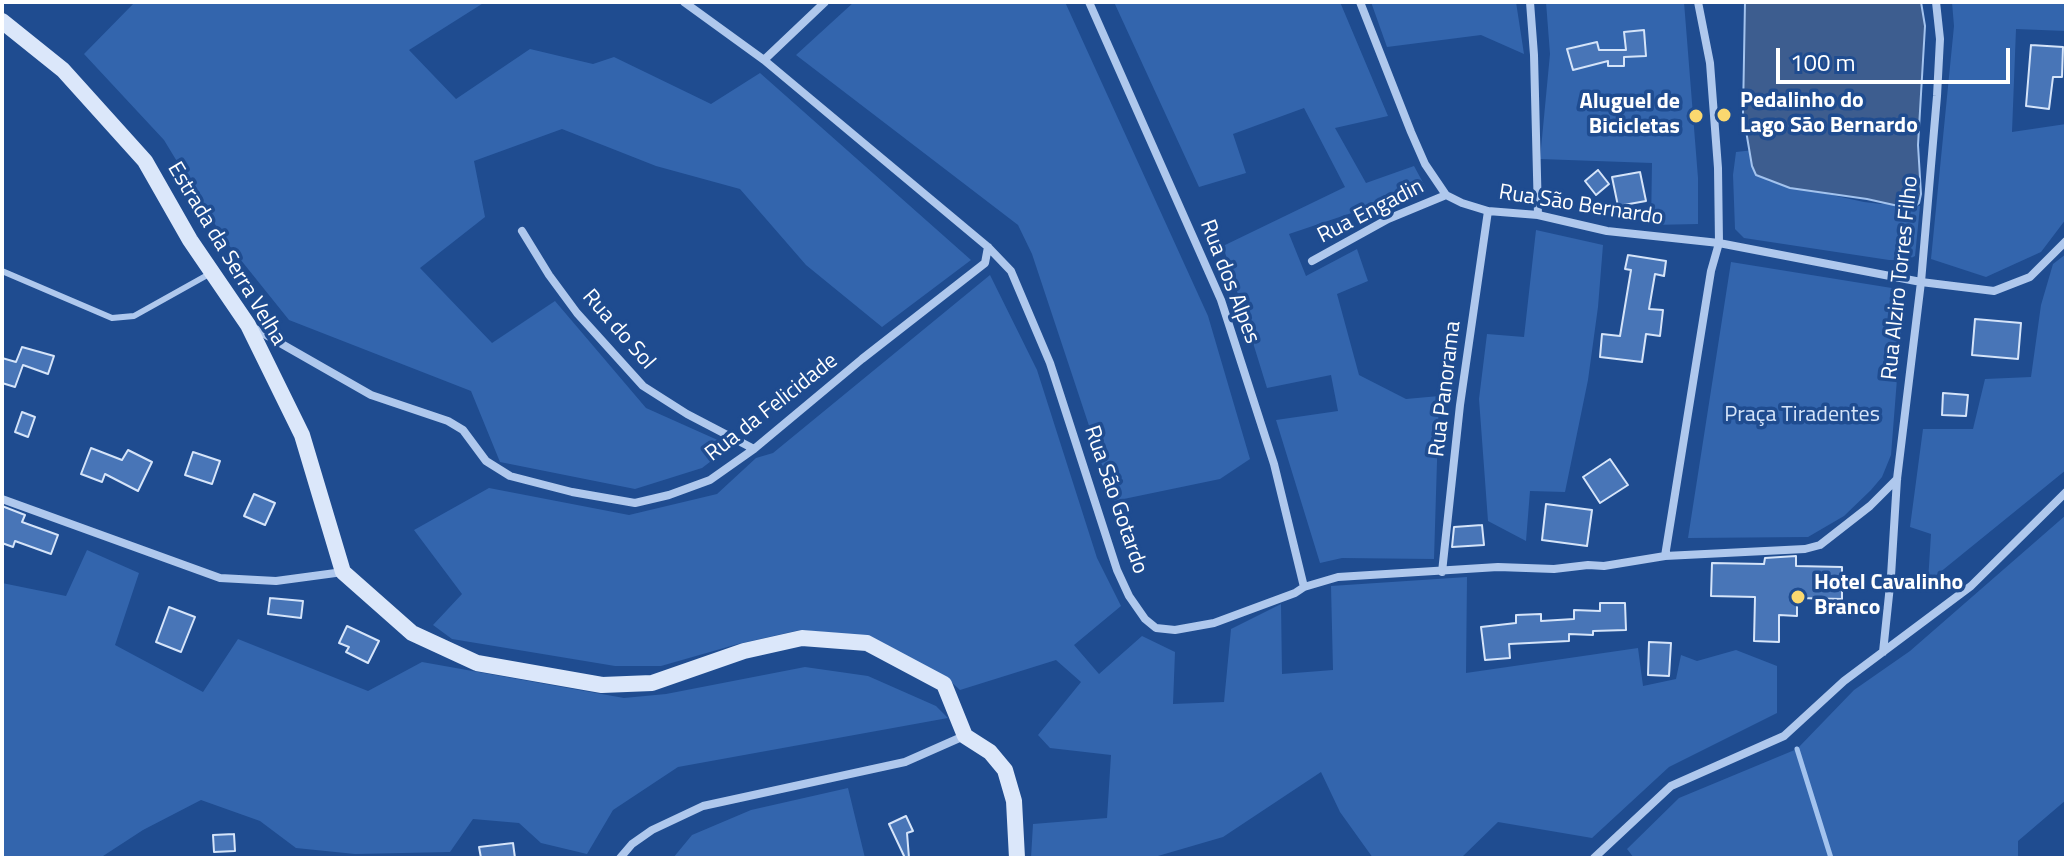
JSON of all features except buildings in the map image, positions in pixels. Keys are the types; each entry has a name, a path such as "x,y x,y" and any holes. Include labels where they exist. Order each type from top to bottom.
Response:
{"street":[{"name":"Rua São Gotardo","path":"684,2 764,60 988,247 1011,271 1050,363 1117,570 1129,596 1145,619 1156,628 1199,627 1338,577 1498,567 1554,569 1604,566 1665,556 1789,550 1820,545 1870,506 1897,479"},
{"path":"764,60 825,2"},
{"name":"Rua dos Alpes","path":"1089,2 1221,300 1274,464 1304,587"},
{"path":"1360,2 1425,164 1446,195"},
{"path":"1530,2 1538,215"},
{"path":"1665,556 1711,271 1719,243 1718,168 1710,63 1698,2"},
{"name":"Rua Alziro Torres Filho","path":"1883,652 1897,479 1921,282 1937,96 1940,39 1936,2"},
{"name":"Estrada da Serra Velha","path":"2,21 63,70 145,161 211,273 248,325 302,435 343,572"},
{"name":"Rua São Bernardo","path":"1446,195 1488,211 1538,215 1607,231 1719,243 1921,282 1994,291 2030,277 2066,241"},
{"name":"Rua Engadin","path":"1312,261 1388,219 1446,195"},
{"name":"Rua Panorama","path":"1442,572 1460,405 1488,211"},
{"name":"Rua do Sol","path":"522,231 577,313 643,386 687,414 754,449"},
{"name":"Rua da Felicidade","path":"248,325 371,395 448,421 463,430 486,461 510,476 572,492 635,503 710,480 754,449 985,263 988,247"},
{"path":"1594,858 1671,786 1784,736 1844,681 1971,586 2066,492"},
{"path":"2,499 220,578 276,581 343,572 412,633 477,663 602,685 652,683 744,651 802,638 867,643 944,684 965,736 990,752 1005,770 1014,801 1017,858"},
{"path":"620,858 632,844 652,830 703,806 905,762 965,736"}],"lane":[{"path":"2,271 112,318 134,316 211,273"}],"green space":[{"path":"135,2 485,2 409,50 456,99 530,49 593,64 614,57 711,104 760,73 971,260 882,327 806,265 740,189 656,166 562,129 474,161 485,217 420,268 492,343 555,301 646,408 731,446 702,468 635,489 500,462 471,391 289,320 224,239 164,140 84,54"},
{"path":"854,2 1065,2 1208,316 1250,459 1220,479 1114,501 1032,254 1018,225 796,55"},
{"path":"1114,2 1340,2 1388,116 1335,128 1366,183 1414,166 1426,188 1289,234 1306,276 1357,249 1368,281 1337,294 1359,375 1406,399 1439,396 1434,559 1342,558 1320,563 1276,420 1338,411 1331,375 1267,388 1223,246 1345,187 1304,108 1233,134 1246,173 1199,187"},
{"path":"1371,2 1516,2 1524,54 1481,35 1387,47"},
{"path":"1546,2 1684,2 1698,178 1698,224 1651,225 1652,163 1540,159 1550,54"},
{"path":"1952,2 2066,2 2066,31 2016,29 2012,132 2066,124 2066,219 2041,252 1986,277 1931,259 1954,26"},
{"path":"1754,150 1768,181 1864,202 1881,204 1899,201 1920,206 1915,256 1907,260 1889,260 1744,238 1735,229 1733,175 1736,152"},
{"path":"1536,230 1603,245 1588,380 1565,492 1530,491 1526,541 1488,521 1479,399 1487,334 1524,337"},
{"path":"2066,254 2066,470 1928,582 1931,534 1910,527 1923,429 1973,429 1985,379 2031,377 2041,305 2053,264"},
{"name":"Praça Tiradentes","path":"1731,262 1904,290 1891,455 1882,477 1871,490 1844,516 1808,537 1688,538"},
{"path":"990,275 1037,370 1097,558 1121,606 1074,645 1099,674 1142,636 1175,652 1173,704 1224,702 1231,629 1281,604 1282,674 1333,670 1331,586 1467,577 1466,673 1638,648 1643,686 1676,679 1681,655 1697,661 1736,650 1777,666 1777,713 1669,767 1592,838 1498,822 1461,858 1373,858 1340,812 1321,772 1223,837 1151,858 1031,858 1033,824 1107,818 1111,755 1050,748 1038,735 1081,682 1056,660 960,690 949,680 870,636 800,630 661,666 615,666 452,639 433,625 462,594 414,530 489,488 629,515 717,494 756,458 773,453"},
{"path":"2066,515 2066,800 2018,841 2018,858 1634,858 1627,849 1679,798 1797,749 1854,690 1910,651"},
{"path":"87,550 139,573 115,645 203,692 238,639 368,691 422,662 624,698 666,694 805,667 868,676 936,706 948,718 678,767 613,810 587,854 541,843 519,823 473,819 450,852 355,854 296,848 260,821 201,800 143,830 100,858 2,858 2,583 66,596"},
{"path":"848,788 865,858 673,858 692,835 751,810"}],"shaded area":[{"path":"1745,2 1921,2 1925,26 1918,145 1921,194 1919,203 1912,209 1790,188 1756,175 1743,113"}],"waterway":[{"path":"1797,749 1831,858"}],"place":[{"name":"Pedalinho do Lago São Bernardo","path":"1724,115"},
{"name":"Aluguel de Bicicletas","path":"1696,116"},
{"name":"Hotel Cavalinho Branco","path":"1798,597"}]}
